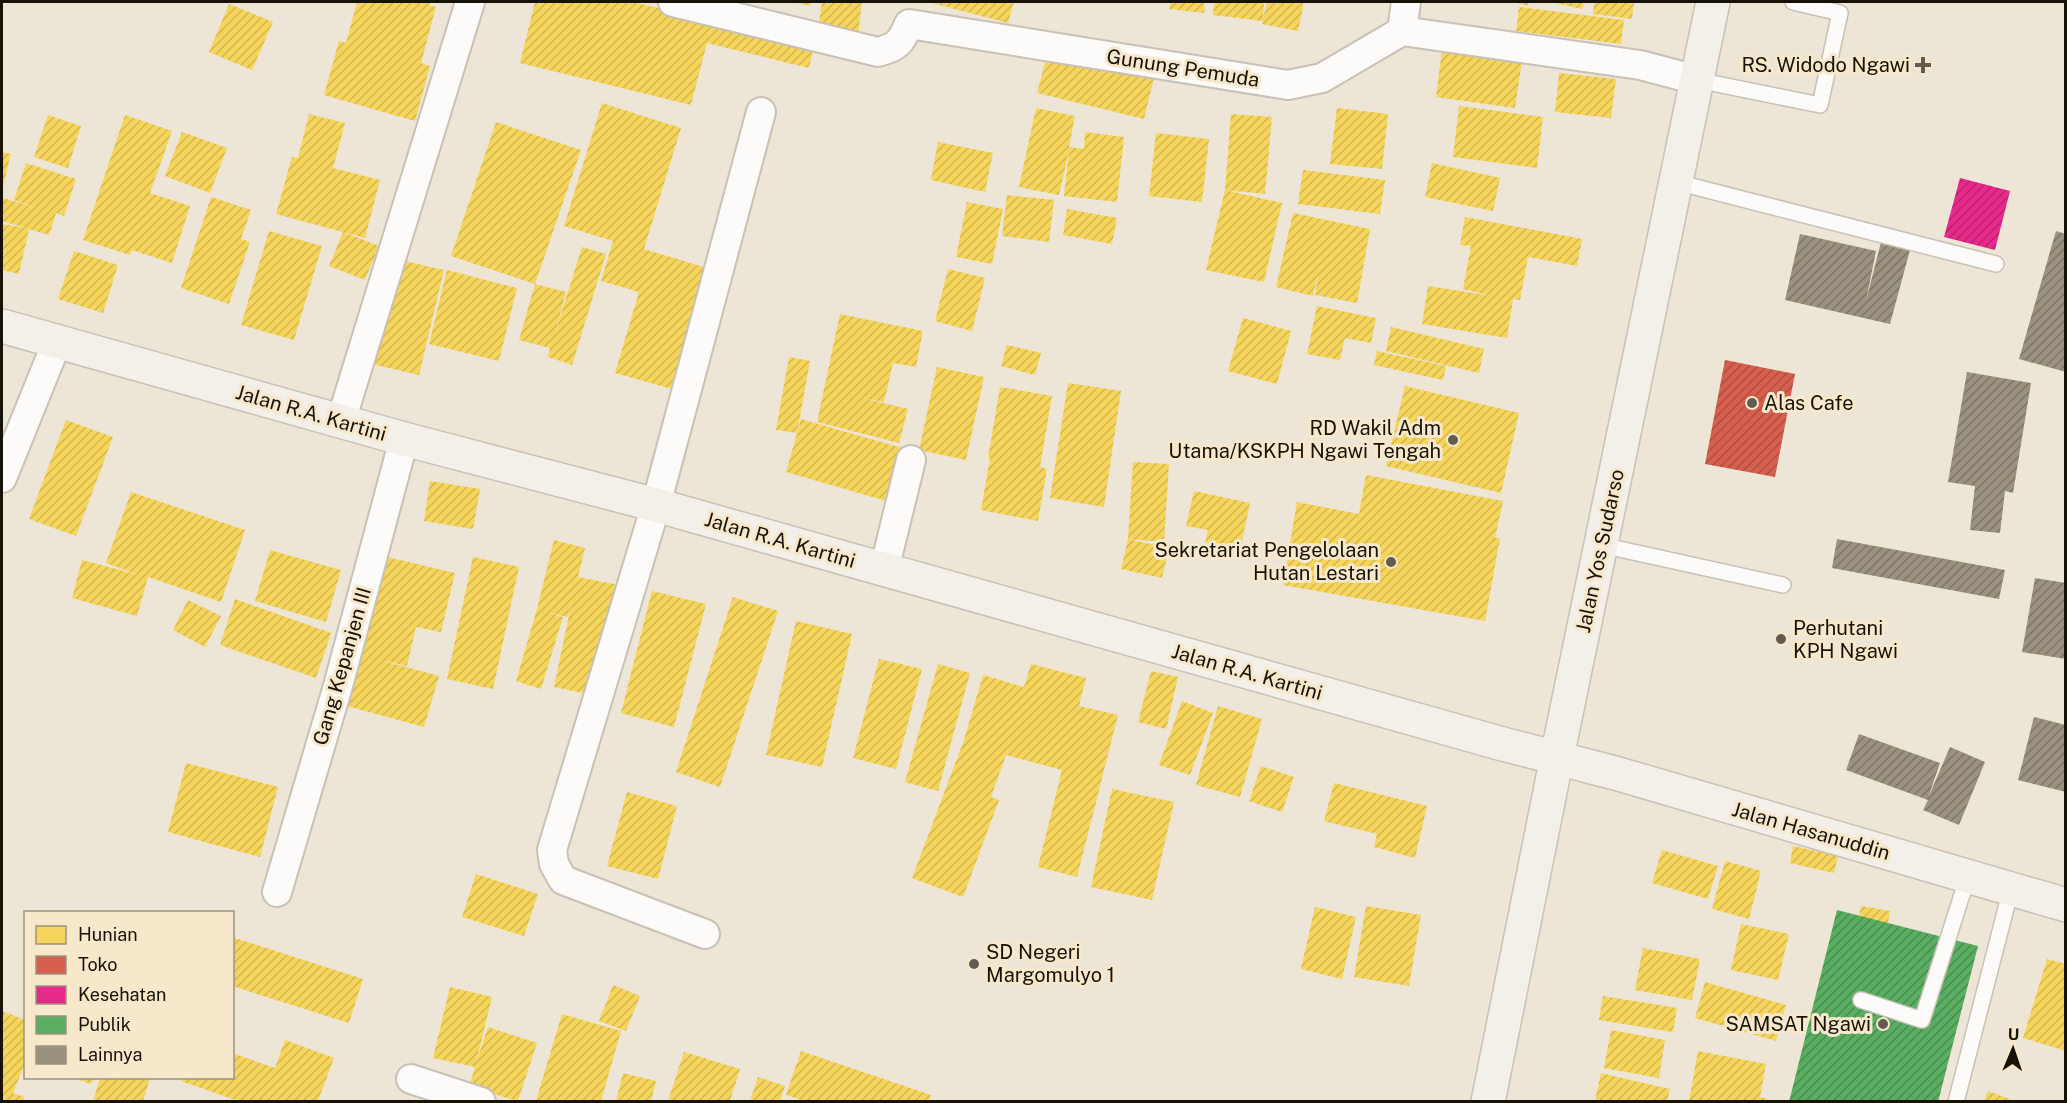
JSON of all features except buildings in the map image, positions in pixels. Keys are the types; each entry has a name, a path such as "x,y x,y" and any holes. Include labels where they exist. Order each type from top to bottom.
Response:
{"street":[{"path":"341,421 470,2"},
{"name":"Gunung Pemuda","path":"674,2 878,52 894,48 904,36 911,13 1288,85 1322,78 1402,32"},
{"path":"1406,2 1402,32 1640,65 1697,80"},
{"name":"Jalan Yos Sudarso","path":"1488,1101 1713,2"},
{"path":"705,934 563,880 554,864 552,850 656,505 762,112"},
{"name":"Jalan R.A. Kartini","path":"2,326 404,439 656,505 1490,741 1557,757"},
{"path":"2,478 57,342"},
{"name":"Gang Kepanjen III","path":"277,892 338,686 404,439"},
{"path":"884,570 911,460"},
{"name":"Jalan Hasanuddin","path":"1557,757 2066,905"},
{"path":"411,1079 481,1101"}],"lane":[{"path":"1697,80 1820,105 1839,14 1792,2"},
{"path":"1676,182 1996,264"},
{"path":"1601,545 1783,585"},
{"path":"1862,1000 1922,1020 1968,876"},
{"path":"1956,1101 2011,888"}],"place":[{"name":"RS. Widodo Ngawi","path":"1923,65"},
{"name":"Alas Cafe","path":"1752,403"},
{"name":"RD Wakil Adm Utama/KSKPH Ngawi Tengah","path":"1453,440"},
{"name":"Sekretariat Pengelolaan Hutan Lestari","path":"1391,562"},
{"name":"Perhutani KPH Ngawi","path":"1781,639"},
{"name":"SD Negeri Margomulyo 1","path":"974,964"},
{"name":"SAMSAT Ngawi","path":"1883,1024"}]}
